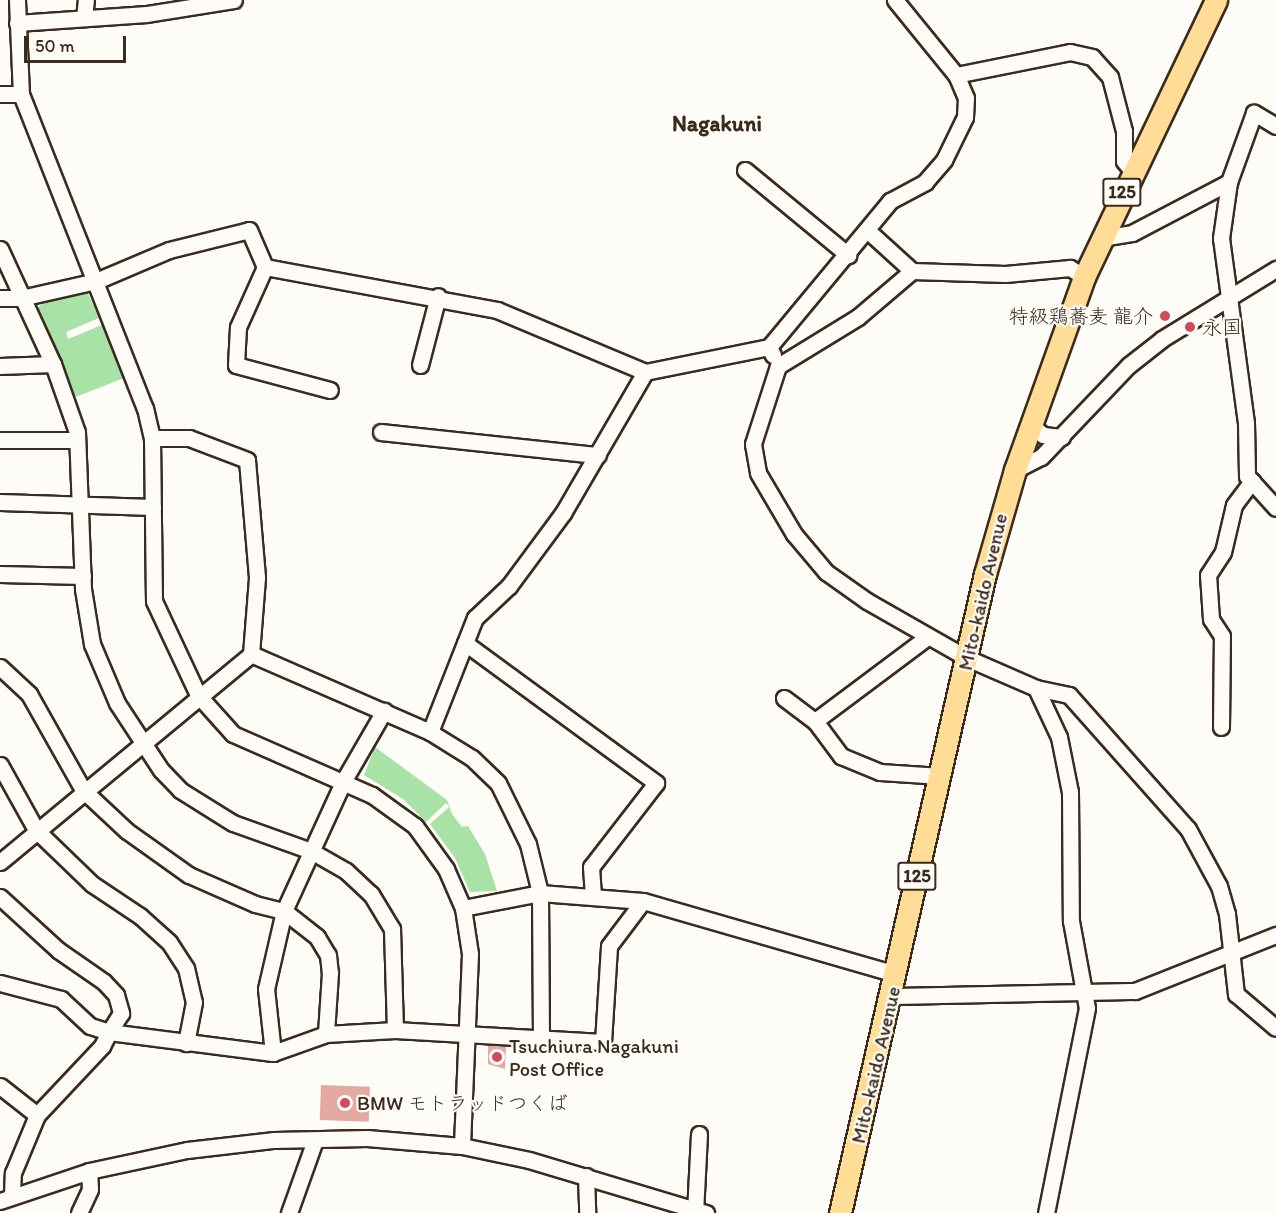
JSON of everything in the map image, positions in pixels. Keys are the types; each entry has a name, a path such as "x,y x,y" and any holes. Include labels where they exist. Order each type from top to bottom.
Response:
{"highway":[{"name":"Mito-kaido Avenue","path":"840,1213 897,974 967,658 1015,470 1084,277 1132,171 1216,0"}],"street":[{"path":"17,0 21,94 96,281 152,438 154,601 198,695 233,734 344,780 415,826 446,869 463,908 471,977 470,1032 462,1146"},
{"path":"84,18 86,0"},
{"path":"17,23 84,18 234,0"},
{"path":"265,267 438,296 496,310 645,372 769,347 848,255 890,201 925,182 944,160 965,117 966,98 956,75 895,0"},
{"path":"956,75 1070,52 1092,57 1110,77 1124,131 1124,161 1132,171"},
{"path":"0,94 21,94"},
{"path":"1276,126 1254,113 1229,182 1221,238 1246,423 1247,476 1276,508"},
{"path":"745,170 848,255"},
{"path":"1101,238 1132,233 1229,182"},
{"path":"0,298 21,298 96,281 169,250 249,230 265,267 238,327 236,365 330,390"},
{"path":"867,230 912,271 1005,274 1070,268 1084,277"},
{"path":"0,249 53,364 77,440 77,503 82,576 95,653 117,703 180,790 233,823 311,851 346,871 371,894 392,929 395,1030"},
{"path":"1015,470 1030,466 1062,437 1129,365 1230,295 1276,269"},
{"path":"912,271 858,317 778,366 753,444 758,473 794,534 826,572 926,638 1036,688 1069,695 1188,829 1219,886 1227,914 1229,953 1236,994 1276,1028"},
{"path":"420,365 438,296"},
{"path":"769,347 778,366"},
{"path":"0,366 53,364"},
{"path":"430,732 475,618 509,586 598,455 645,372"},
{"path":"1030,424 1043,435 1062,437"},
{"path":"381,432 598,455"},
{"path":"0,862 83,790 251,654 257,577 247,460 189,438 152,438"},
{"path":"0,440 77,440"},
{"path":"1221,727 1222,636 1211,619 1208,575 1222,552 1234,505 1252,481"},
{"path":"0,502 153,507"},
{"path":"0,574 82,576"},
{"path":"815,721 926,638"},
{"path":"465,642 656,783 591,867 593,895"},
{"path":"251,654 430,732 472,758 498,783 528,844 540,893 541,1036"},
{"path":"0,667 29,694 83,790 173,865 255,904 284,910 317,937 328,956 326,1034"},
{"path":"1036,688 1059,738 1068,781 1071,921 1087,1008 1046,1213"},
{"path":"784,698 815,721 842,756 880,772 940,776"},
{"path":"273,1053 266,989 284,910 344,780 384,711"},
{"path":"0,765 36,830 92,884 140,916 169,942 186,968 194,1002 186,1044"},
{"path":"463,908 540,893 593,895 643,902 897,974"},
{"path":"0,897 117,995 121,1013 102,1046 37,1115 12,1173 6,1199"},
{"path":"0,982 61,999 90,1026 109,1032 186,1044 273,1053 326,1034 395,1030 541,1036 603,1042 609,945 643,902"},
{"path":"891,996 1086,994 1135,991 1276,935"},
{"path":"0,1086 37,1115"},
{"path":"6,1199 89,1171 227,1144 367,1138 462,1146 586,1176 699,1212 699,1134"},
{"path":"289,1213 315,1140"},
{"path":"79,1213 90,1189 89,1171"},
{"path":"586,1176 587,1213"}],"green space":[{"path":"80,290 88,294 99,318 66,332 68,339 102,325 124,378 73,398 36,312 40,305"},
{"path":"375,747 447,800 452,814 462,827 468,826 485,854 497,891 470,892 455,858 430,824 449,807 446,803 426,822 403,799 364,775"}],"building":[{"path":"488,1046 506,1046 505,1069 488,1064"},
{"name":"BMW モトラッドつくば","path":"321,1085 370,1087 369,1122 320,1120"}],"place":[{"name":"特級鶏蕎麦 龍介","path":"1165,316"},
{"name":"永国","path":"1190,327"},
{"name":"Tsuchiura Nagakuni Post Office","path":"497,1057"},
{"name":"BMW モトラッドつくば","path":"345,1103"}],"district":[{"name":"Nagakuni","path":"717,124"}]}
